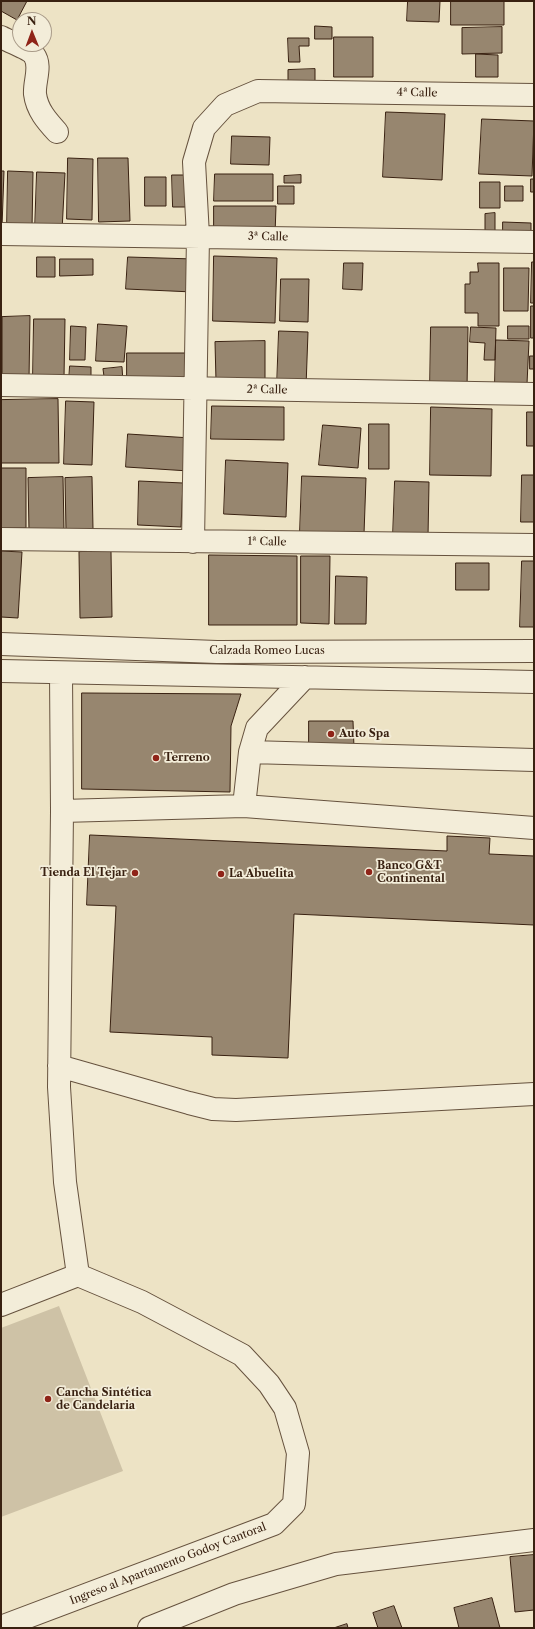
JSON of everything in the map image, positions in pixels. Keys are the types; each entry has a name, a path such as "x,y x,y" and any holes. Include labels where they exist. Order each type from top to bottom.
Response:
{"street":[{"path":"1,37 34,53 38,65 35,94 38,108 46,121 57,132"},
{"name":"4ª Calle","path":"193,542 198,236 194,162 204,128 225,105 258,91 534,95"},
{"name":"3ª Calle","path":"1,234 534,242"},
{"name":"2ª Calle","path":"1,385 534,394"},
{"name":"1ª Calle","path":"1,538 193,542 534,545"},
{"name":"Calzada Romeo Lucas","path":"1,644 217,652 534,651"},
{"path":"1,671 305,677 530,685"},
{"path":"1,1306 78,1275 65,1182 59,1087 62,811 61,673"},
{"path":"244,806 250,752 257,728 305,677"},
{"path":"250,752 534,760"},
{"path":"62,811 244,806 534,828"},
{"path":"59,1066 213,1109 236,1110 534,1094"},
{"name":"Ingreso al Apartamento Godoy Cantoral","path":"1,1627 274,1524 294,1504 298,1453 285,1408 269,1384 242,1355 142,1302 78,1275"},
{"path":"149,1628 234,1594 336,1564 534,1540"}],"shaded area":[{"name":"Cancha Sintética de Candelaria","path":"59,1306 123,1471 1,1517 1,1328"}],"building":[{"path":"1,1 27,1 21,12 12,12 12,17 1,11"},
{"path":"408,1 440,1 439,22 407,21"},
{"path":"451,1 504,1 504,25 451,25"},
{"path":"315,26 332,27 332,39 315,39"},
{"path":"502,27 502,53 462,54 462,28"},
{"path":"334,37 373,37 373,77 334,77"},
{"path":"288,38 309,38 309,46 299,46 300,62 289,62"},
{"path":"476,54 498,55 498,77 476,77"},
{"path":"315,69 315,88 288,89 288,70"},
{"path":"386,112 445,114 442,180 383,177"},
{"path":"482,119 534,121 532,176 479,174"},
{"path":"232,136 270,137 269,165 231,164"},
{"path":"68,158 93,159 92,220 67,219"},
{"path":"98,158 128,158 130,221 99,222"},
{"path":"1,171 4,171 2,227 1,227"},
{"path":"8,171 33,172 32,229 7,229"},
{"path":"37,172 65,173 62,231 35,230"},
{"path":"215,174 273,174 273,201 214,201"},
{"path":"172,175 190,175 191,207 173,207"},
{"path":"301,175 301,183 284,183 284,176"},
{"path":"145,177 166,177 166,206 145,206"},
{"path":"531,179 534,179 534,192 531,192"},
{"path":"480,182 500,182 500,208 480,208"},
{"path":"278,186 294,186 294,204 278,204"},
{"path":"505,186 523,186 523,201 505,201"},
{"path":"214,206 276,206 275,235 214,235"},
{"path":"495,213 495,234 485,234 485,214"},
{"path":"503,222 531,223 531,240 503,239"},
{"path":"214,256 277,258 275,323 213,321"},
{"path":"37,257 55,257 55,277 37,277"},
{"path":"128,257 194,259 193,292 126,289"},
{"path":"60,259 93,259 93,275 60,276"},
{"path":"532,262 534,262 534,303 531,303"},
{"path":"344,263 363,263 362,290 343,289"},
{"path":"478,263 499,263 499,326 478,326 478,313 465,313 465,284 470,284 470,272 478,272"},
{"path":"504,268 529,268 528,311 504,311"},
{"path":"281,279 309,279 308,322 280,321"},
{"path":"531,306 534,306 534,338 531,338"},
{"path":"30,316 29,379 2,379 2,317"},
{"path":"34,319 65,319 64,378 33,377"},
{"path":"98,324 127,326 124,362 96,361"},
{"path":"71,326 86,327 85,360 70,360"},
{"path":"508,326 529,326 529,339 508,339"},
{"path":"431,327 468,327 467,389 430,389"},
{"path":"471,327 496,328 495,360 484,360 485,343 470,342"},
{"path":"279,331 308,332 306,387 277,386"},
{"path":"496,340 529,341 527,384 495,383"},
{"path":"265,341 265,380 216,381 215,342"},
{"path":"127,353 191,353 191,385 127,385"},
{"path":"530,356 534,356 534,369 530,369"},
{"path":"70,366 91,367 91,381 69,381"},
{"path":"122,367 123,382 105,384 103,369"},
{"path":"58,399 59,463 1,463 1,400"},
{"path":"66,401 94,402 92,465 64,464"},
{"path":"212,406 284,407 284,440 211,439"},
{"path":"431,407 492,409 491,476 430,475"},
{"path":"527,412 534,412 534,446 527,446"},
{"path":"369,424 389,424 389,469 369,469"},
{"path":"323,425 361,428 358,468 319,465"},
{"path":"128,434 191,438 189,471 126,467"},
{"path":"226,460 288,463 286,517 224,514"},
{"path":"1,468 26,468 26,528 1,528"},
{"path":"522,475 534,475 534,522 521,522"},
{"path":"302,476 366,478 364,534 300,532"},
{"path":"63,477 64,530 29,531 28,478"},
{"path":"92,477 93,529 66,530 65,478"},
{"path":"139,481 183,483 181,527 138,525"},
{"path":"395,481 429,482 428,537 393,536"},
{"path":"1,551 22,552 18,618 1,617"},
{"path":"111,551 112,617 80,618 79,552"},
{"path":"209,555 297,556 297,625 209,625"},
{"path":"301,556 330,556 329,624 301,623"},
{"path":"522,561 534,561 534,627 520,627"},
{"path":"456,563 489,563 489,590 456,590"},
{"path":"336,576 367,577 366,624 335,624"},
{"name":"Terreno","path":"82,693 241,694 231,726 230,792 82,789"},
{"name":"Auto Spa","path":"309,721 353,721 354,748 309,748"},
{"path":"90,835 447,851 447,836 490,838 489,854 534,856 534,925 294,914 288,1058 212,1055 212,1037 110,1032 116,906 87,905"},
{"path":"534,1555 534,1610 515,1612 510,1557"},
{"path":"492,1598 500,1628 459,1628 454,1608"},
{"path":"394,1606 402,1628 378,1628 373,1613"},
{"path":"347,1624 348,1628 334,1628"}],"place":[{"name":"Auto Spa","path":"331,734"},
{"name":"Terreno","path":"156,758"},
{"name":"Banco G&T Continental","path":"369,872"},
{"name":"Tienda El Tejar","path":"135,873"},
{"name":"La Abuelita","path":"221,874"},
{"name":"Cancha Sintética de Candelaria","path":"48,1399"}]}
